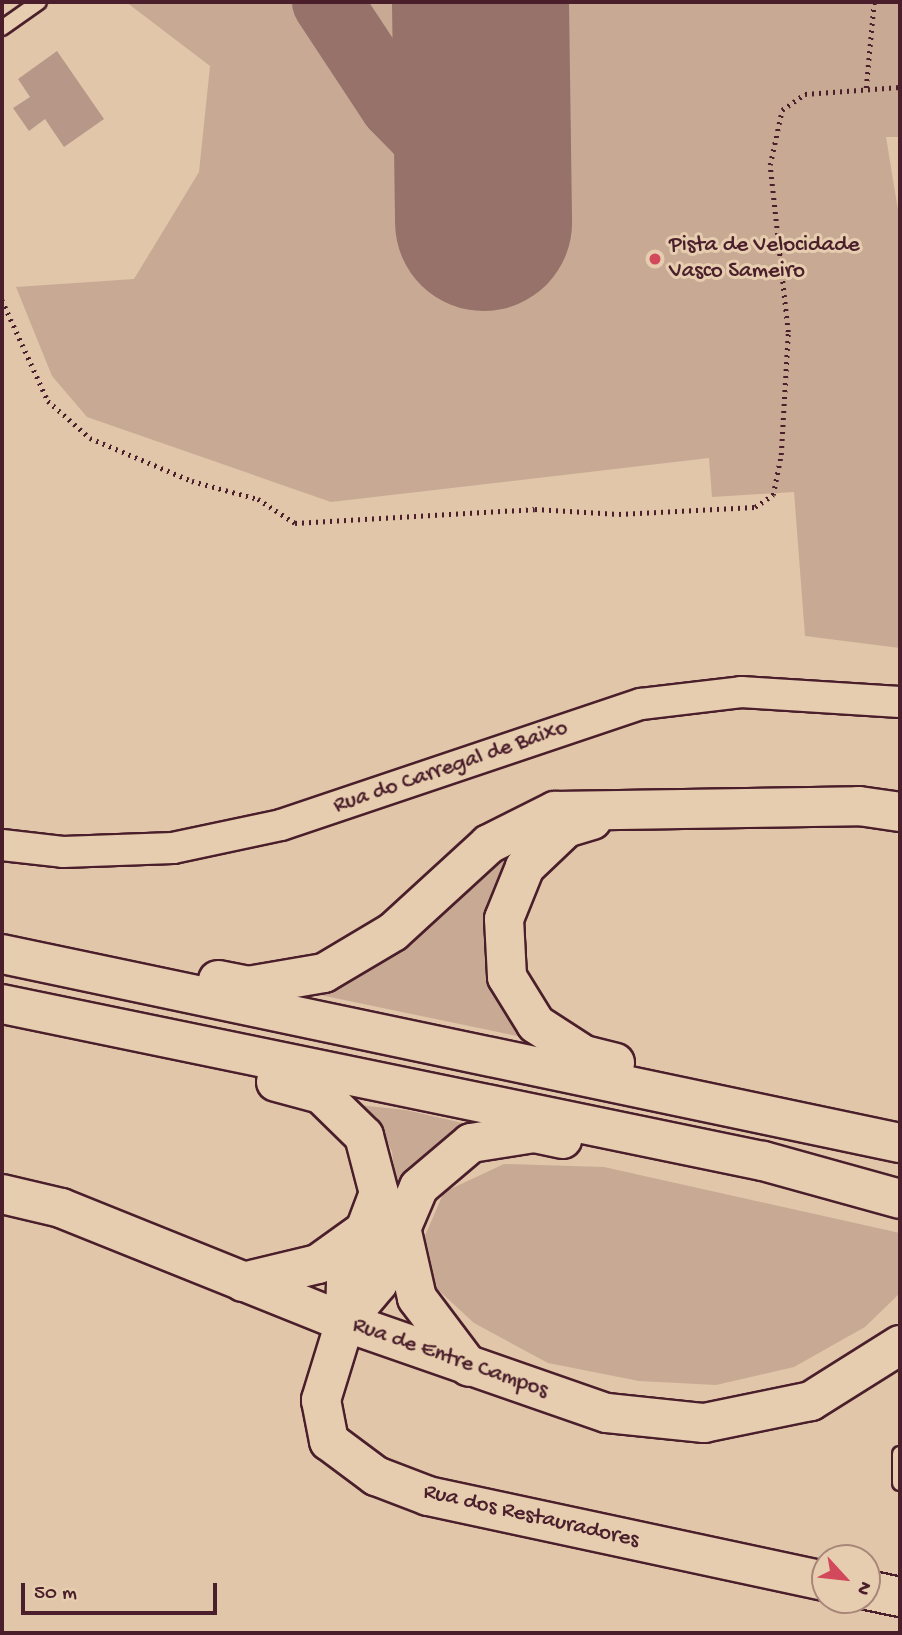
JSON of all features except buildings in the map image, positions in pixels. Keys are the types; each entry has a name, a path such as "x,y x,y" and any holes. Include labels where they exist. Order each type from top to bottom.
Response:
{"main road":[{"path":"77,970 190,975 248,986 324,973 393,932 489,844 555,811 859,806 900,812"},
{"path":"619,810 566,828 525,867 504,919 508,976 536,1024 584,1055 842,1129"},
{"path":"2,954 900,1143"},
{"path":"2,1004 762,1161 900,1199"},
{"path":"125,1030 321,1094 364,1136 379,1193 382,1227 417,1298 469,1367"},
{"path":"243,1282 318,1264 382,1227 419,1186 471,1143 534,1133 646,1155 762,1161"},
{"name":"Rua de Entre Campos","path":"2,1194 61,1208 345,1322 607,1413 704,1423 811,1401 900,1345"},
{"name":"Rua dos Restauradores","path":"382,1227 346,1281 345,1322 321,1400 329,1441 376,1476 428,1496 811,1578"},
{"path":"881,1593 900,1597"}],"street":[{"name":"Rua do Carregal de Baixo","path":"2,845 63,852 173,848 281,825 640,704 741,692 900,702"}],"lane":[{"path":"2,28 38,2"},
{"path":"900,1454 900,1483"}],"path":[{"path":"866,88 874,2"},
{"path":"2,300 48,401 90,438 192,481 258,499 295,523 535,509 619,514 755,507 773,495 781,455 788,332 771,217 776,134 782,110 805,94 900,87"}],"shaded area":[{"path":"126,2 307,2 410,159 438,227 530,223 526,2 900,2 900,137 886,137 900,222 900,648 805,636 794,492 712,497 709,458 331,502 87,417 52,376 16,287 134,279 199,172 210,66"},
{"path":"221,2 603,2 607,273 217,246"},
{"path":"343,2 433,2 432,60 421,73 403,76 386,66"},
{"path":"527,841 496,887 537,1040 296,990 497,854"},
{"path":"358,1105 406,1110 480,1127 399,1209 392,1152 381,1127"},
{"path":"504,1164 604,1167 900,1233 900,1293 865,1327 794,1367 716,1385 639,1381 548,1363 474,1323 435,1287 424,1238 444,1192"}],"taxiway":[{"path":"327,2 395,105 483,195"}],"runway":[{"path":"480,2 483,222"}],"place":[{"name":"Pista de Velocidade Vasco Sameiro","path":"655,259"}]}
